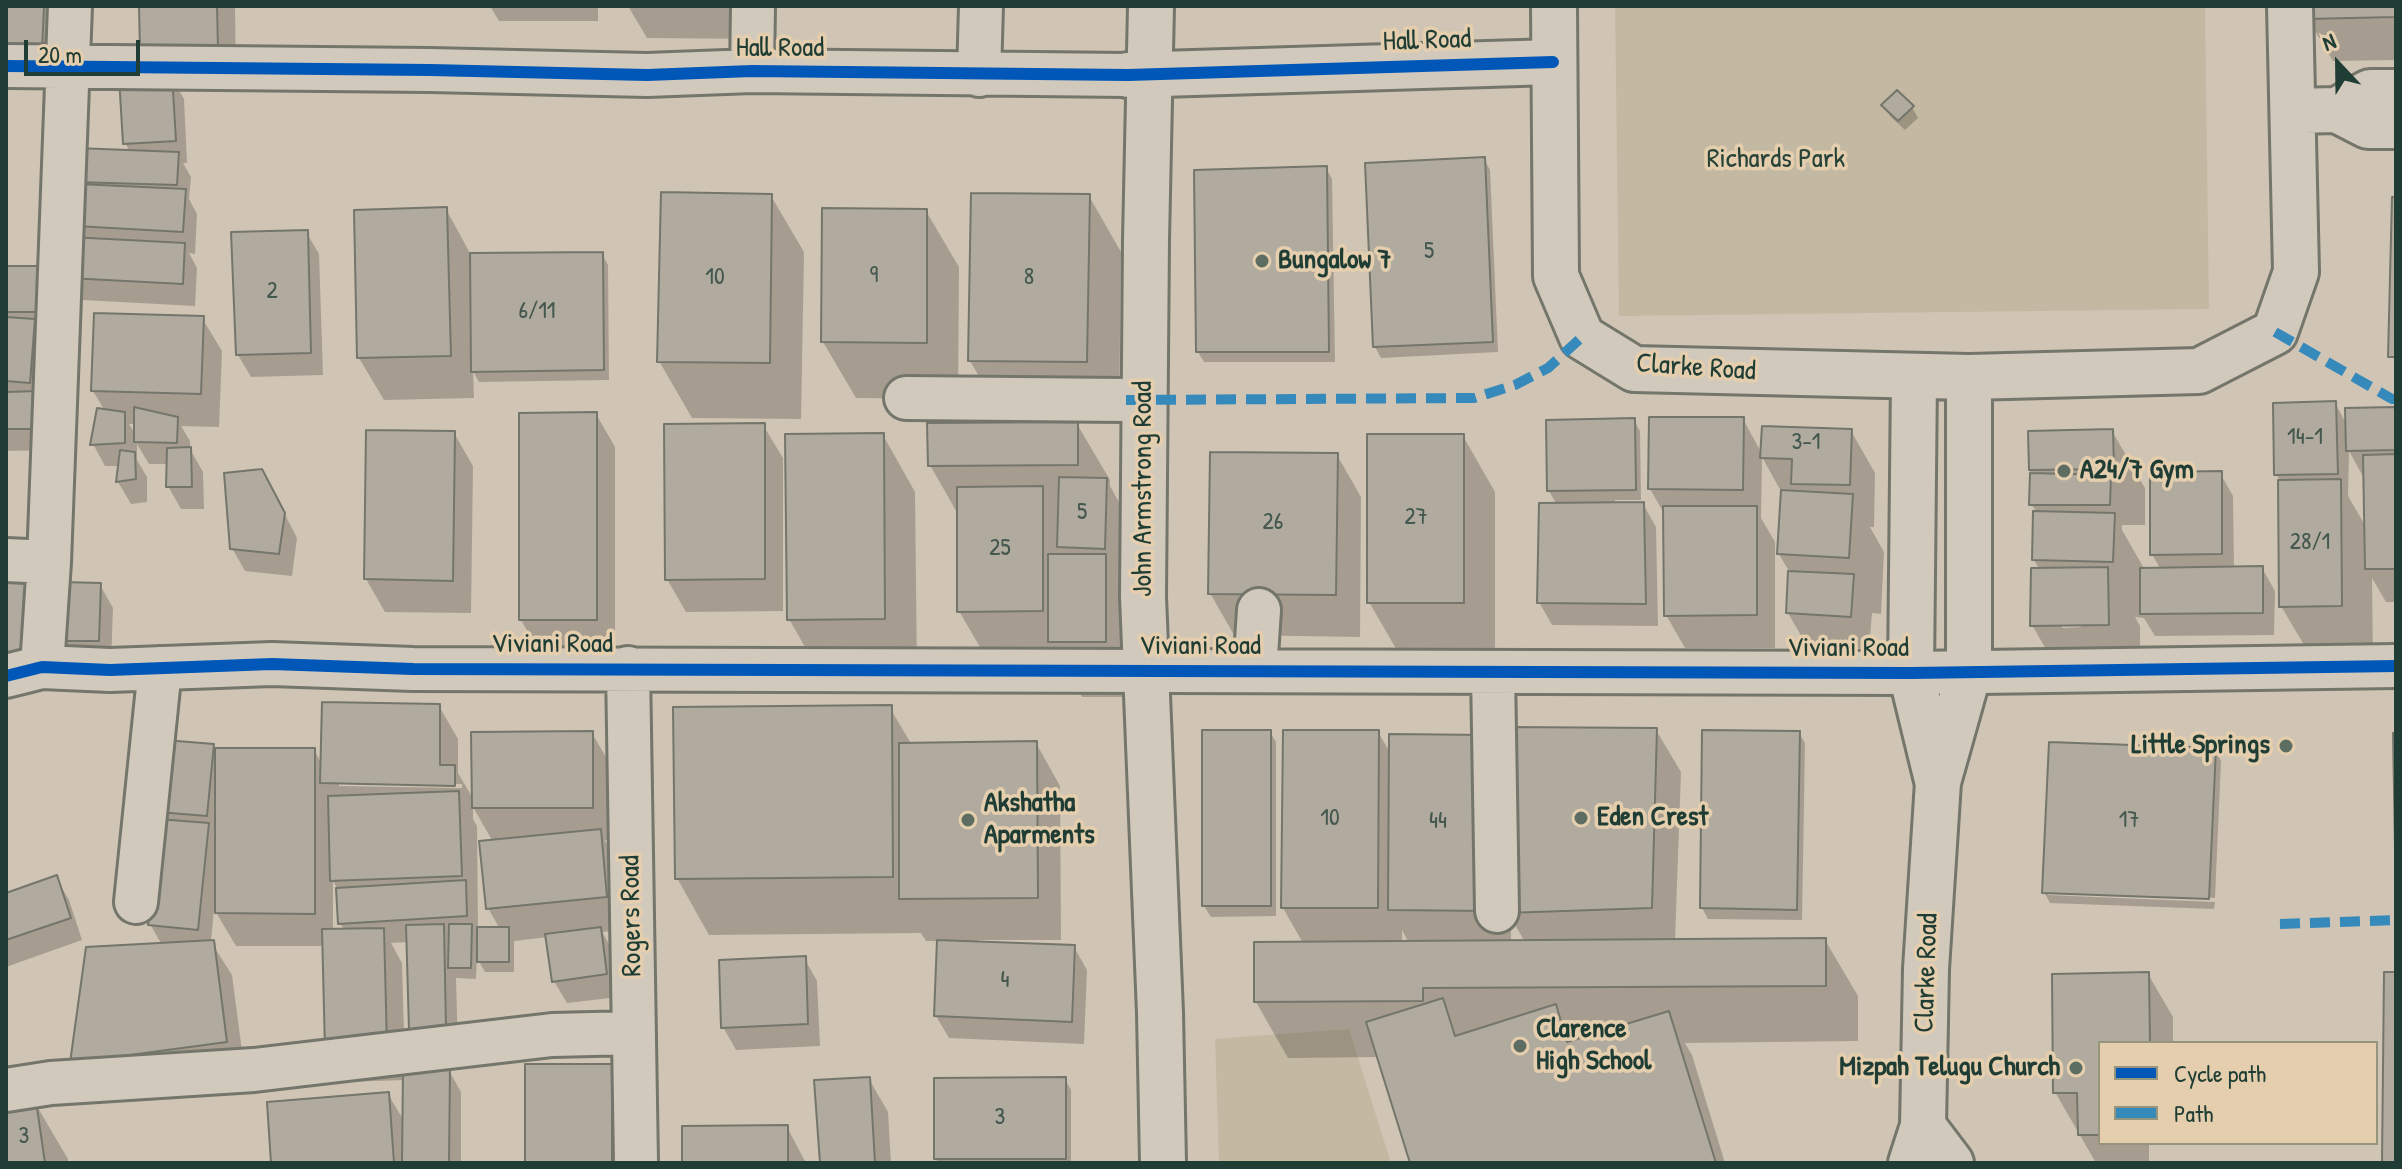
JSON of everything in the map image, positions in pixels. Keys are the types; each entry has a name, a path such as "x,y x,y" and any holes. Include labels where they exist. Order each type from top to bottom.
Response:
{"main road":[{"name":"John Armstrong Road","path":"1129,6 1139,75 1143,582 1137,671 1136,1163"},
{"name":"John Armstrong Road","path":"1151,6 1139,75 1126,400 1137,671 1160,1013 1163,1163"},
{"name":"Clarke Road","path":"1554,6 1556,276 1582,337 1634,369 1914,377 2199,371 2275,332 2296,272 2290,6"},
{"name":"Hall Road","path":"1139,75 1553,62"},
{"path":"2293,111 2337,110 2370,92 2396,92"},
{"path":"2337,110 2368,126 2396,126"},
{"name":"Clarke Road","path":"1914,377 1911,673 1938,782"},
{"name":"Clarke Road","path":"1917,1144 1938,782 1969,672 1969,377"},
{"path":"1917,1144 1951,1163"}],"street":[{"path":"24,671 49,562 70,6"},
{"path":"752,71 753,6"},
{"path":"979,75 981,6"},
{"name":"Hall Road","path":"6,66 647,75 752,71 1139,75"},
{"path":"906,398 1126,400"},
{"path":"6,560 49,562"},
{"path":"1255,671 1259,610"},
{"name":"Viviani Road","path":"24,671 272,664 413,669 1911,673 2396,666"},
{"path":"136,902 160,668"},
{"name":"Rogers Road","path":"628,668 636,1163"},
{"path":"1493,672 1497,911"},
{"path":"6,1090 51,1083 254,1070 552,1035 634,1033"}],"green space":[{"name":"Richards Park","path":"1615,6 2205,6 2209,309 1619,316"},
{"path":"1349,1029 1391,1163 1219,1163 1215,1039"}],"building":[{"path":"6,6 44,6 42,50 6,49"},
{"path":"139,6 217,6 218,49 140,51"},
{"path":"2306,6 2396,6 2396,17 2306,19"},
{"path":"172,74 176,141 123,144 119,77"},
{"path":"1897,90 1914,106 1898,121 1881,105"},
{"path":"76,148 179,152 177,185 75,182"},
{"path":"1485,157 1493,342 1373,347 1365,163"},
{"name":"Bungalow 7","path":"1327,166 1329,352 1196,352 1194,170"},
{"path":"78,184 186,189 183,232 75,226"},
{"path":"661,192 772,194 770,363 657,362"},
{"path":"971,193 1090,194 1087,362 968,361"},
{"path":"2392,197 2396,197 2396,357 2388,357"},
{"path":"447,207 451,356 357,358 354,210"},
{"path":"822,208 927,209 927,343 821,342"},
{"path":"308,230 311,353 236,355 231,232"},
{"path":"70,237 185,243 183,284 68,278"},
{"path":"603,252 604,370 471,372 470,253"},
{"path":"6,266 38,266 37,312 6,312"},
{"path":"94,313 204,316 201,394 91,391"},
{"path":"6,317 35,319 30,383 6,381"},
{"path":"38,391 38,429 6,429 6,392"},
{"path":"2336,401 2338,474 2274,475 2273,403"},
{"path":"134,407 178,417 177,443 134,442"},
{"path":"2396,407 2396,450 2346,451 2345,408"},
{"path":"97,408 125,412 125,443 90,445"},
{"path":"597,412 597,620 519,620 519,413"},
{"path":"1649,417 1744,417 1743,490 1648,489"},
{"path":"1635,418 1636,490 1547,491 1546,420"},
{"path":"1078,422 1078,465 928,466 927,423"},
{"path":"765,423 765,579 665,580 664,424"},
{"path":"1762,426 1852,429 1850,485 1791,484 1792,459 1760,458"},
{"path":"2113,429 2114,469 2029,470 2028,431"},
{"path":"366,430 455,431 453,581 364,579"},
{"path":"884,433 885,619 787,620 785,434"},
{"path":"1367,434 1464,434 1464,603 1367,603"},
{"path":"191,447 192,487 166,487 167,448"},
{"path":"120,450 135,452 136,479 116,482"},
{"path":"1210,452 1338,453 1336,595 1208,594"},
{"path":"2396,454 2396,569 2365,569 2363,455"},
{"path":"262,469 285,513 279,554 230,549 224,473"},
{"path":"2222,471 2222,554 2150,555 2150,472"},
{"path":"2030,473 2111,475 2110,505 2029,505"},
{"path":"1059,477 1107,478 1105,549 1057,547"},
{"path":"2341,479 2342,606 2279,607 2278,480"},
{"path":"1043,486 1043,611 957,612 957,487"},
{"path":"1781,490 1853,494 1849,558 1777,554"},
{"path":"1644,502 1646,604 1537,603 1539,503"},
{"path":"1663,506 1757,506 1757,615 1664,616"},
{"path":"2033,511 2115,513 2113,562 2032,560"},
{"path":"1048,554 1106,554 1106,642 1048,642"},
{"path":"2263,566 2263,613 2140,614 2140,568"},
{"path":"2108,567 2109,625 2030,626 2031,568"},
{"path":"1788,571 1854,574 1851,617 1786,613"},
{"path":"6,576 31,576 30,654 6,654"},
{"path":"62,582 101,583 99,641 61,641"},
{"path":"322,702 440,704 440,765 455,765 455,786 320,783"},
{"path":"892,705 893,877 675,879 673,707"},
{"name":"Eden Crest","path":"1507,727 1657,728 1652,908 1506,913"},
{"path":"1202,730 1271,730 1271,906 1202,906"},
{"path":"1283,730 1379,730 1378,908 1281,908"},
{"path":"1702,730 1800,731 1797,910 1700,908"},
{"path":"593,731 593,808 472,808 471,732"},
{"path":"2393,733 2396,733 2396,907"},
{"path":"1389,734 1489,735 1488,911 1388,910"},
{"path":"165,740 214,744 207,816 158,812"},
{"name":"Akshatha Aparments","path":"1037,741 1038,898 899,899 899,743"},
{"path":"2049,742 2216,748 2209,899 2042,893"},
{"path":"215,748 315,748 315,914 215,913"},
{"path":"459,791 462,876 330,881 328,796"},
{"path":"158,819 209,823 198,930 148,925"},
{"path":"601,829 607,897 486,909 479,841"},
{"path":"57,875 71,918 6,940 6,893"},
{"path":"466,880 467,916 338,924 336,888"},
{"path":"444,924 446,1028 409,1030 406,925"},
{"path":"449,924 472,924 471,968 448,968"},
{"path":"477,927 509,927 509,962 477,962"},
{"path":"601,927 607,974 552,982 545,934"},
{"path":"384,928 387,1047 325,1050 322,929"},
{"path":"1826,938 1826,986 1423,988 1423,1001 1254,1002 1254,942"},
{"path":"214,940 227,1042 70,1063 86,947"},
{"path":"937,940 1075,945 1072,1022 934,1016"},
{"path":"806,956 808,1024 721,1028 719,960"},
{"name":"Mizpah Telugu Church","path":"2149,972 2150,1041 2098,1041 2098,1135 2078,1135 2077,1093 2053,1093 2052,974"},
{"path":"2384,972 2396,972 2396,1163 2382,1163"},
{"path":"1443,998 1455,1036 1556,1004 1567,1042 1669,1011 1716,1163 1410,1163 1366,1022"},
{"path":"525,1064 612,1064 612,1163 525,1163"},
{"path":"403,1067 450,1067 449,1163 402,1163"},
{"path":"870,1077 875,1163 820,1163 814,1080"},
{"path":"1066,1077 1066,1159 934,1159 934,1078"},
{"path":"389,1092 394,1163 271,1163 267,1102"},
{"path":"36,1101 45,1163 6,1163 6,1111"},
{"path":"788,1125 788,1163 682,1163 682,1126"}],"marked path":[{"path":"2275,332 2396,399"},
{"path":"1126,400 1474,398 1515,385 1548,368 1582,337"},
{"path":"2280,924 2396,920"}],"cycle path":[{"path":"6,66 647,75 752,71 1128,75 1553,62"},
{"path":"6,676 42,667 110,670 272,664 413,669 1911,673 2396,666"}],"place":[{"name":"Bungalow 7","path":"1262,261"},
{"name":"A24/7 Gym","path":"2064,471"},
{"name":"Little Springs","path":"2286,746"},
{"name":"Eden Crest","path":"1581,818"},
{"name":"Akshatha Aparments","path":"968,820"},
{"name":"Clarence High School","path":"1520,1046"},
{"name":"Mizpah Telugu Church","path":"2076,1068"}]}
